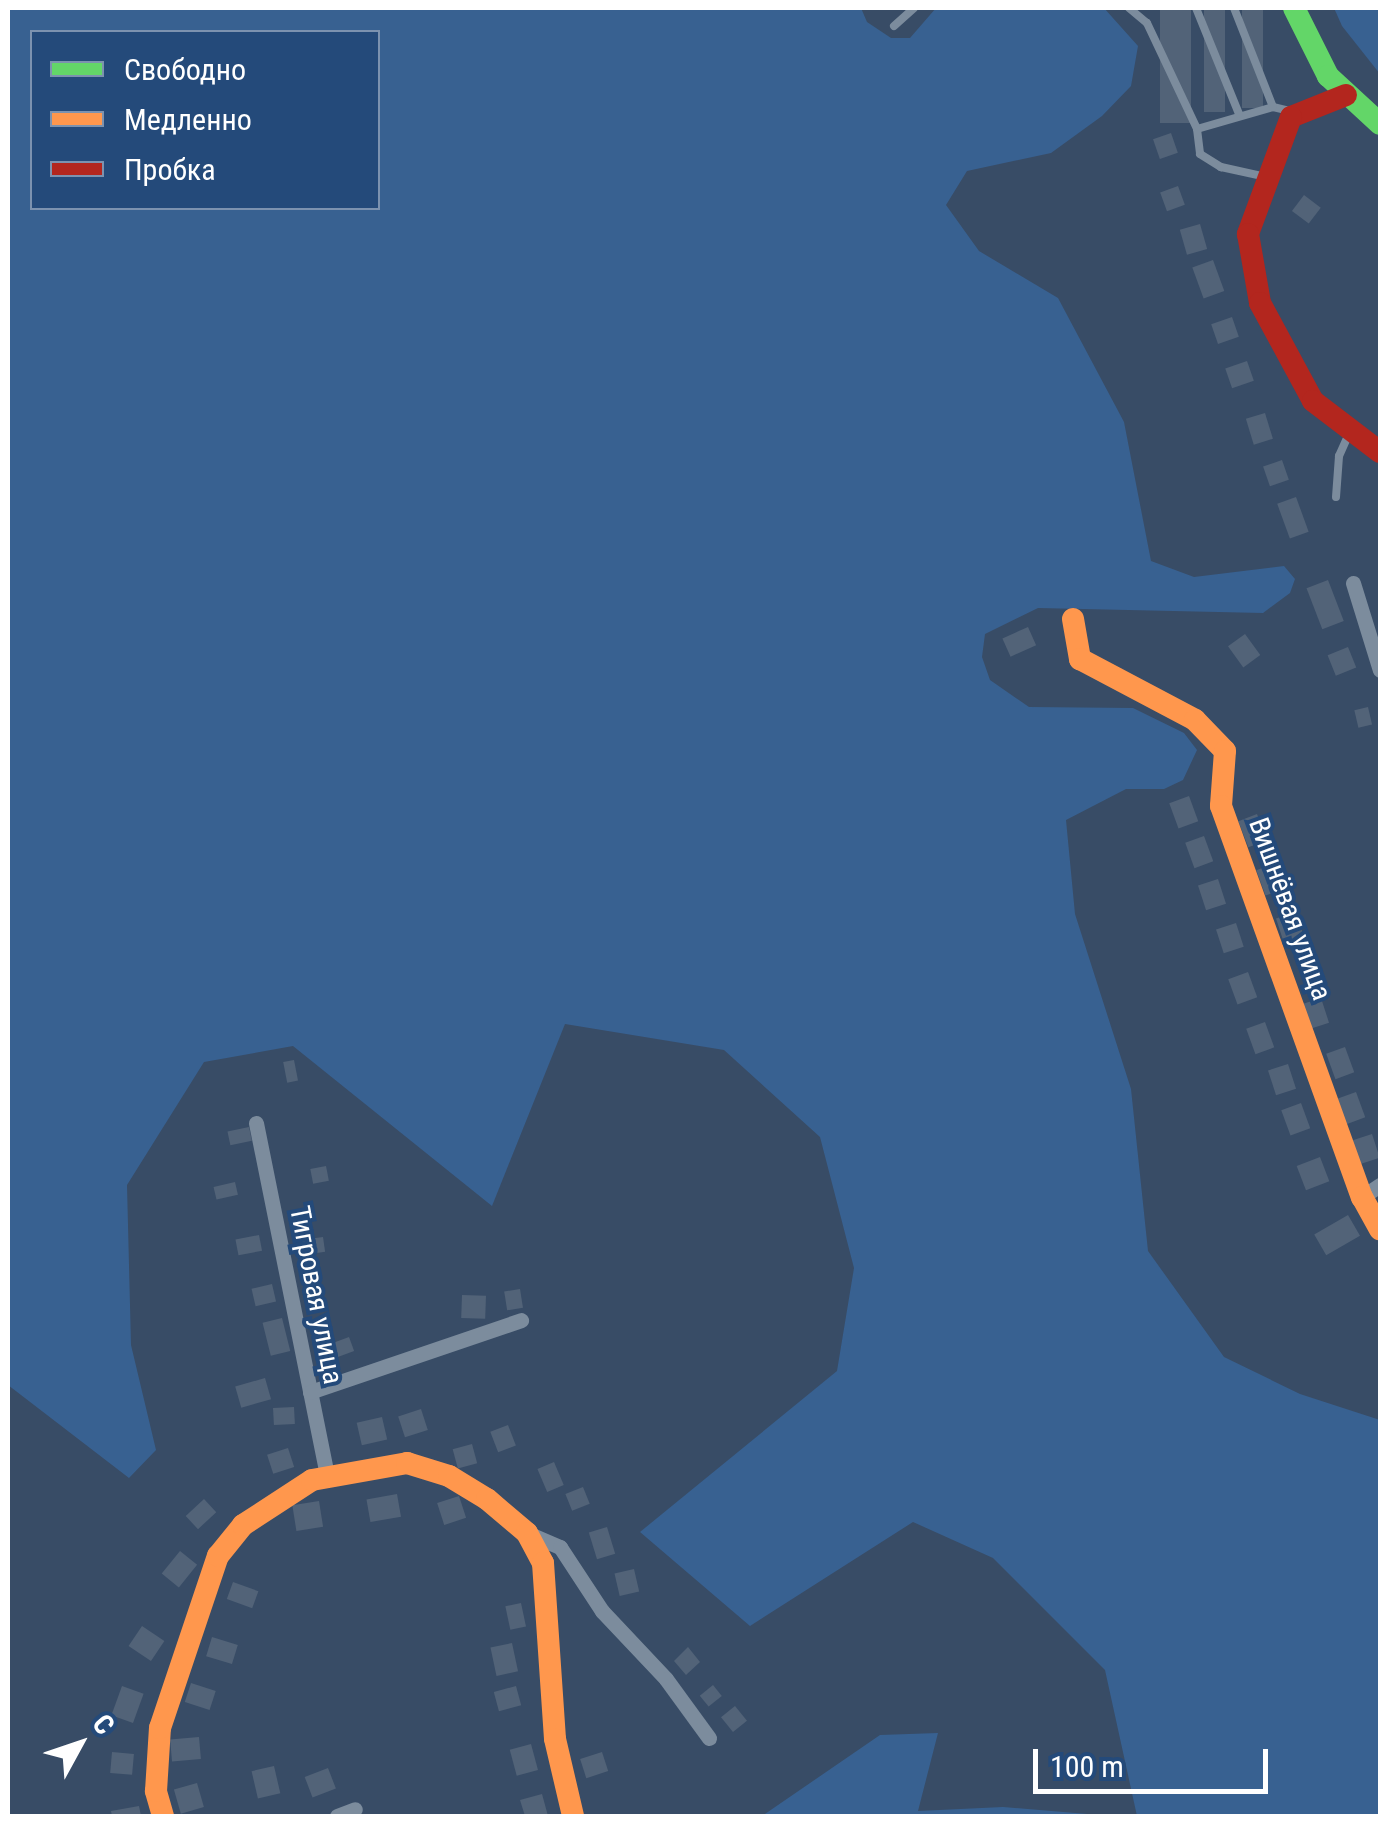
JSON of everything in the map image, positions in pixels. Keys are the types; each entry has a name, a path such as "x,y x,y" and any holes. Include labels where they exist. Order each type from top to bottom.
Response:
{"street":[{"path":"1294,8 1315,57 1346,95 1380,124"},
{"path":"1346,95 1284,110 1269,178 1248,234 1260,303 1314,401 1380,452"},
{"path":"1354,583 1380,670"},
{"name":"Вишнёвая улица","path":"1072,619 1080,659 1195,720 1225,751 1221,806 1371,1191 1380,1229"},
{"name":"Тигровая улица","path":"256,1124 327,1476"},
{"path":"310,1392 521,1320"},
{"path":"163,1816 156,1791 160,1728 218,1556 243,1525 278,1499 327,1476 406,1463 449,1476 527,1533 560,1547 602,1611 666,1678 709,1738"},
{"path":"527,1533 542,1563 552,1626 555,1739 573,1816"},
{"path":"338,1816 355,1809"}],"lane":[{"path":"894,26 914,8"},
{"path":"1130,8 1147,23 1197,129 1200,154 1221,168 1269,178"},
{"path":"1196,8 1239,114"},
{"path":"1197,129 1239,114 1284,110 1234,8"},
{"path":"1336,496 1339,456 1350,431"}],"shaded area":[{"path":"8,8 861,8 867,22 891,38 910,38 936,8 1104,8 1138,46 1131,86 1102,116 1051,153 967,171 946,205 979,251 1058,298 1124,422 1151,561 1194,577 1284,566 1295,579 1290,593 1263,613 1038,608 985,634 982,657 990,680 1029,707 1133,708 1184,733 1197,750 1183,780 1164,789 1126,789 1066,820 1075,914 1131,1089 1148,1251 1224,1357 1300,1394 1380,1420 1380,1816 1137,1816 1105,1670 993,1558 913,1522 750,1626 640,1532 837,1371 854,1268 820,1137 724,1050 565,1024 492,1206 293,1046 204,1062 127,1185 131,1345 156,1450 129,1478 8,1385"},
{"path":"1334,8 1380,8 1380,74 1342,26"},
{"path":"938,1733 918,1811 1003,1807 1111,1816 762,1816 880,1735"}],"building":[{"path":"1160,8 1191,8 1191,123 1160,123"},
{"path":"1204,8 1225,8 1225,112 1204,112"},
{"path":"1242,8 1263,8 1263,108 1242,108"},
{"path":"1171,133 1178,153 1160,159 1153,139"},
{"path":"1178,186 1185,205 1167,211 1160,192"},
{"path":"1304,195 1321,208 1309,224 1292,211"},
{"path":"1200,224 1207,249 1187,255 1180,230"},
{"path":"1213,260 1224,291 1204,299 1192,268"},
{"path":"1232,317 1239,337 1218,344 1211,324"},
{"path":"1247,361 1254,381 1232,388 1225,368"},
{"path":"1265,413 1273,439 1254,445 1246,419"},
{"path":"1282,460 1289,480 1270,486 1263,467"},
{"path":"1296,497 1309,532 1290,539 1277,504"},
{"path":"1328,580 1344,621 1322,629 1307,588"},
{"path":"1028,627 1036,645 1011,657 1002,638"},
{"path":"1245,634 1260,655 1243,667 1228,646"},
{"path":"1348,647 1356,667 1336,676 1328,655"},
{"path":"1368,707 1372,725 1358,728 1354,710"},
{"path":"1189,796 1198,821 1179,829 1169,803"},
{"path":"1257,814 1267,840 1248,847 1238,821"},
{"path":"1204,836 1213,861 1194,868 1185,843"},
{"path":"1276,863 1285,888 1266,896 1256,870"},
{"path":"1218,879 1226,904 1206,910 1198,885"},
{"path":"1296,912 1304,937 1284,943 1276,918"},
{"path":"1236,923 1244,947 1224,953 1216,929"},
{"path":"1248,972 1257,997 1238,1005 1228,979"},
{"path":"1321,998 1329,1023 1309,1029 1301,1004"},
{"path":"1265,1022 1274,1047 1255,1054 1246,1029"},
{"path":"1345,1047 1354,1072 1335,1079 1326,1054"},
{"path":"294,1060 298,1081 287,1083 283,1062"},
{"path":"1288,1064 1296,1089 1276,1095 1268,1070"},
{"path":"1356,1092 1365,1117 1346,1124 1337,1099"},
{"path":"1301,1103 1310,1128 1291,1136 1281,1110"},
{"path":"249,1127 252,1141 230,1145 227,1132"},
{"path":"1372,1134 1380,1158 1360,1164 1352,1140"},
{"path":"1320,1157 1329,1181 1306,1190 1297,1166"},
{"path":"326,1166 329,1181 313,1184 310,1169"},
{"path":"235,1182 238,1195 216,1200 214,1187"},
{"path":"1348,1215 1360,1236 1326,1255 1314,1234"},
{"path":"259,1235 262,1251 238,1255 235,1240"},
{"path":"323,1237 325,1252 303,1255 301,1240"},
{"path":"272,1284 276,1302 256,1306 252,1289"},
{"path":"520,1289 523,1308 507,1310 504,1292"},
{"path":"462,1295 486,1296 485,1319 461,1318"},
{"path":"282,1318 290,1351 271,1356 263,1323"},
{"path":"349,1337 354,1351 330,1360 325,1346"},
{"path":"265,1378 271,1399 241,1408 235,1387"},
{"path":"294,1407 295,1424 274,1425 273,1408"},
{"path":"421,1409 428,1430 405,1437 398,1416"},
{"path":"382,1417 387,1439 362,1445 357,1423"},
{"path":"508,1425 516,1446 498,1452 490,1432"},
{"path":"472,1444 477,1463 458,1468 453,1449"},
{"path":"288,1448 294,1467 273,1474 267,1455"},
{"path":"554,1462 564,1485 547,1492 537,1469"},
{"path":"583,1487 590,1504 572,1511 565,1494"},
{"path":"397,1494 401,1517 370,1522 366,1499"},
{"path":"459,1496 466,1518 444,1525 437,1503"},
{"path":"204,1499 216,1512 198,1529 186,1516"},
{"path":"319,1501 323,1527 296,1531 292,1505"},
{"path":"607,1527 615,1554 597,1559 589,1533"},
{"path":"180,1551 197,1565 179,1587 162,1574"},
{"path":"634,1569 639,1591 620,1596 615,1573"},
{"path":"233,1582 258,1591 252,1608 227,1599"},
{"path":"521,1603 526,1626 510,1630 505,1606"},
{"path":"142,1626 164,1641 151,1661 129,1646"},
{"path":"212,1637 238,1645 232,1664 206,1656"},
{"path":"512,1643 518,1671 497,1676 490,1648"},
{"path":"688,1647 700,1662 686,1675 674,1661"},
{"path":"191,1683 216,1691 210,1710 185,1702"},
{"path":"713,1685 722,1696 709,1707 700,1696"},
{"path":"122,1686 144,1694 133,1723 111,1715"},
{"path":"516,1686 521,1705 499,1711 494,1692"},
{"path":"735,1706 747,1721 733,1732 721,1717"},
{"path":"199,1737 201,1759 172,1761 170,1740"},
{"path":"531,1744 538,1770 517,1776 510,1750"},
{"path":"112,1752 134,1754 132,1775 110,1773"},
{"path":"602,1752 608,1771 586,1778 580,1759"},
{"path":"274,1766 280,1793 258,1798 252,1771"},
{"path":"328,1768 336,1789 313,1797 305,1777"},
{"path":"197,1783 204,1807 181,1814 174,1790"},
{"path":"542,1794 548,1816 525,1816 520,1800"},
{"path":"139,1806 141,1816 112,1816 111,1811"}],"traffic: fast":[{"path":"1294,8 1328,76 1380,124"}],"traffic: slow":[{"path":"1073,619 1080,659 1195,720 1225,751 1221,806 1362,1197 1380,1229"},
{"path":"163,1816 156,1791 160,1728 218,1556 243,1525 312,1480 407,1463 449,1476 487,1499 527,1533 543,1563 555,1739 573,1816"}],"traffic: jam":[{"path":"1346,95 1291,117 1248,234 1260,303 1313,401 1380,452"}]}
